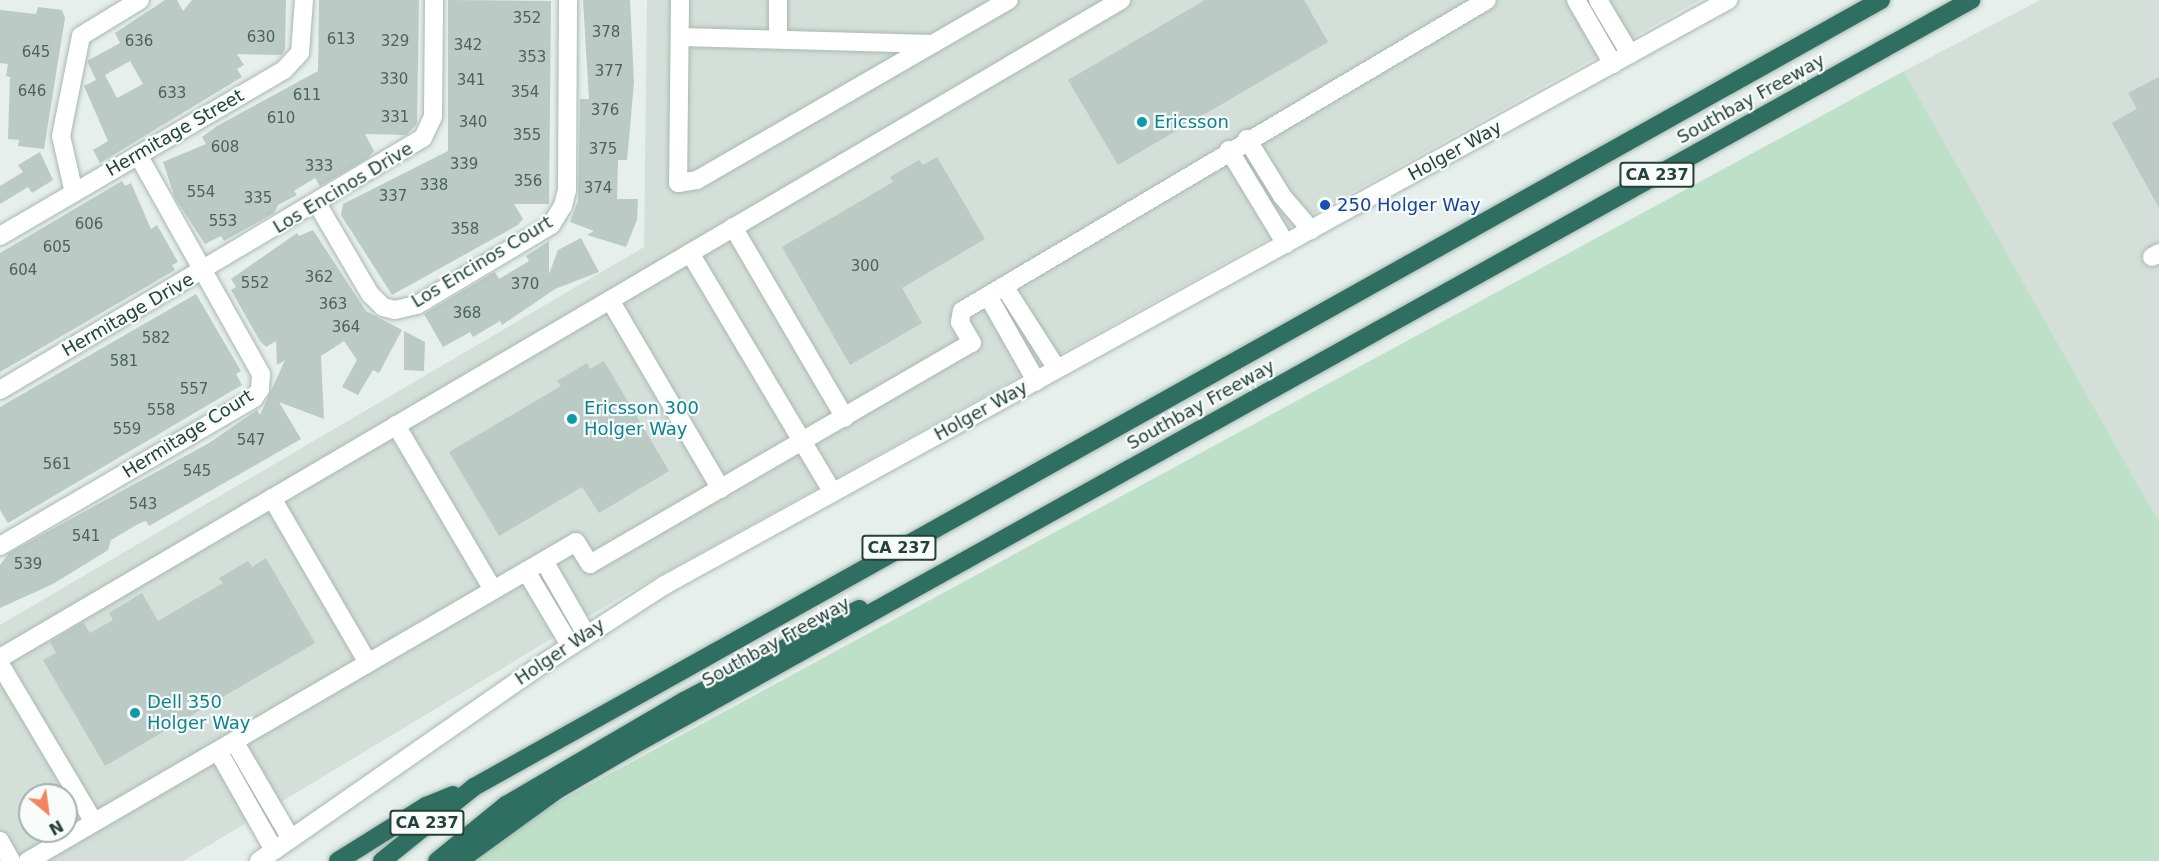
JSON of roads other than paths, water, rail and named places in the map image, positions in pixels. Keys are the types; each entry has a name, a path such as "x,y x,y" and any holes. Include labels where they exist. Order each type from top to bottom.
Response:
{"highway":[{"name":"Southbay Freeway","path":"382,861 474,787 1881,0"},
{"name":"Southbay Freeway","path":"459,861 557,790 1971,0"},
{"path":"437,861 506,805 674,707 852,610 888,604"},
{"path":"338,861 426,806 474,787"}],"street":[{"path":"74,193 61,136 81,36 140,0"},
{"name":"Hermitage Street","path":"0,236 294,62 303,37 304,0"},
{"name":"Los Encinos Drive","path":"203,271 413,147 430,127 434,0"},
{"name":"Los Encinos Court","path":"318,205 370,294 383,307 395,310 417,305 550,225 563,206 567,190 568,0"},
{"path":"681,0 678,183 697,180 1009,0"},
{"path":"778,0 778,39"},
{"path":"0,658 1120,0"},
{"path":"28,861 576,542 590,564 845,418 972,343 960,322 962,311 1247,139 1487,0"},
{"path":"1576,0 1612,64"},
{"path":"1598,0 1630,54"},
{"name":"Holger Way","path":"259,861 586,634 833,492 1728,0"},
{"path":"680,37 933,44"},
{"path":"1247,139 1282,196 1311,230"},
{"path":"1229,150 1286,244"},
{"name":"Hermitage Drive","path":"0,390 203,271 138,155"},
{"path":"733,227 845,418"},
{"path":"690,253 833,492"},
{"name":"Hermitage Court","path":"0,546 254,398 261,374 203,271"},
{"path":"1004,286 1057,369"},
{"path":"988,296 1036,381"},
{"path":"610,300 721,489"},
{"path":"396,425 493,590"},
{"path":"272,498 368,663"},
{"path":"544,561 586,634"},
{"path":"526,571 570,645"},
{"path":"0,664 94,822"},
{"path":"234,741 291,839"},
{"path":"218,751 274,850"},
{"path":"0,841 11,861"}],"place":[{"name":"Ericsson","path":"1142,122"},
{"name":"250 Holger Way","path":"1325,205"},
{"name":"Ericsson 300 Holger Way","path":"572,419"},
{"name":"Dell 350 Holger Way","path":"135,713"}]}
